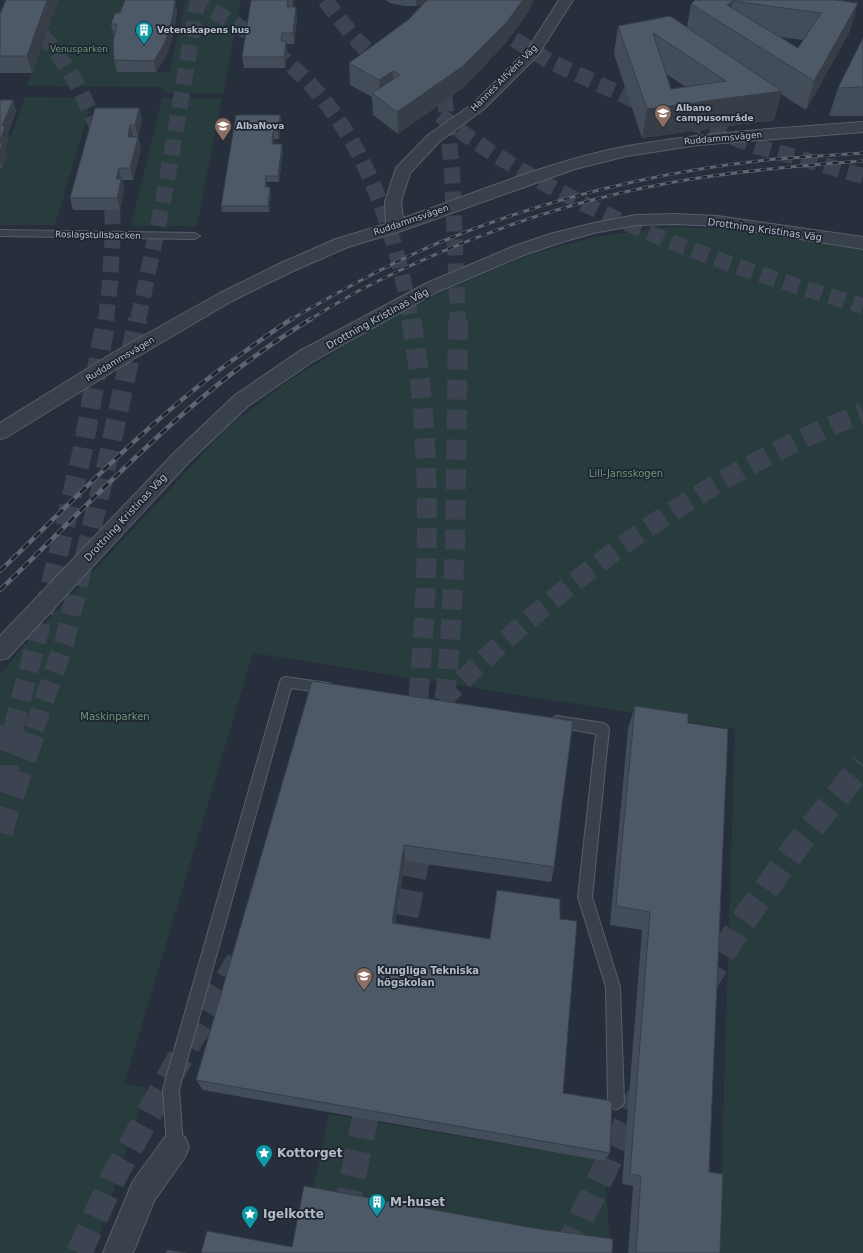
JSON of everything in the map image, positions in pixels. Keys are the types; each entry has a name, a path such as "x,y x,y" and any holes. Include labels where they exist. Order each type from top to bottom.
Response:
{"street":[{"name":"Hannes Alfvéns Väg","path":"395,227 393,202 402,172 434,138 479,106 533,52 566,0"},
{"name":"Ruddammsvägen","path":"0,432 118,359 226,297 287,267 342,243 395,227 570,165 627,151 698,140 863,127"},
{"name":"Drottning Kristinas Väg","path":"0,651 182,457 241,401 305,357 432,287 518,251 556,238 594,228 636,220 676,219 717,221 863,243"},
{"path":"118,1253 142,1191 175,1147"}],"lane":[{"name":"Roslagstullsbacken","path":"0,233 195,236"},
{"path":"175,1147 171,1089 286,682 339,690"},
{"path":"543,720 603,729 585,897 613,987 616,1102"}],"green space":[{"name":"Venusparken","path":"58,0 134,0 120,36 117,72 169,72 186,0 241,0 223,93 163,93 164,87 27,86"},
{"path":"25,97 93,98 55,225 0,225 0,166"},
{"path":"162,98 222,98 197,226 131,226"},
{"name":"Lill-Jansskogen","path":"672,227 726,229 863,250 863,1253 719,1253 735,729 253,653 124,1084 147,1088 94,1250 92,1253 0,1253 0,675 19,651 228,427 287,382 370,330 452,287 532,254 594,237"},
{"path":"329,1114 604,1161 610,1243 313,1191"}],"building":[{"path":"6,0 47,0 27,56 0,56 0,14"},
{"name":"Vetenskapens hus","path":"125,0 175,0 172,20 165,42 154,61 114,60 113,42 117,24 111,24 115,13 120,13"},
{"path":"251,0 288,0 287,7 296,7 293,33 282,33 281,41 286,41 284,57 242,57"},
{"path":"427,0 523,0 506,23 463,66 397,112 372,93 400,75 393,71 379,80 349,63 408,20"},
{"path":"695,0 835,0 858,3 814,81 691,4","holes":["733,1 821,13 798,48 727,5"]},
{"path":"670,16 782,91 647,109 618,26","holes":["653,33 726,81 671,89"]},
{"path":"863,38 863,87 838,88"},
{"path":"0,100 13,100 2,126 5,126 0,141"},
{"path":"95,108 139,108 135,125 130,125 128,137 138,137 130,168 119,168 116,179 121,179 117,198 70,198"},
{"path":"236,115 280,115 278,132 273,132 272,144 282,144 278,176 266,176 265,187 270,187 268,206 221,206"},
{"path":"0,143 3,143 0,151"},
{"path":"312,681 573,721 554,867 404,845 392,923 490,939 497,890 560,899 560,919 577,921 563,1093 612,1101 610,1153 196,1080"},
{"path":"635,706 688,714 688,723 728,729 709,1172 723,1174 720,1253 636,1253 641,1176 630,1174 650,912 616,906"},
{"name":"M-huset","path":"304,1186 533,1228 613,1239 612,1253 201,1253 207,1231 292,1247"},
{"path":"167,1250 187,1253 166,1253"}],"tunnel":[{"path":"8,0 40,32 65,65 86,102 103,144"},
{"path":"192,0 198,3"},
{"path":"325,0 354,37 387,71"},
{"path":"454,0 484,21 549,61 647,106 756,146 863,176"},
{"path":"138,320 164,197 198,3"},
{"path":"198,3 217,13 264,43 286,61 312,87 335,115 354,146 371,179 384,213 395,248 411,320"},
{"path":"442,72 447,120"},
{"path":"440,115 447,120"},
{"path":"447,120 474,141 523,171 616,219 714,258 863,306"},
{"path":"447,120 452,172 458,320"},
{"path":"106,320 113,230 111,181"},
{"path":"13,729 50,589 83,449 106,319"},
{"path":"34,729 64,644 107,463 138,319"},
{"path":"411,319 417,358 425,437 427,516 425,595 420,681 415,728"},
{"path":"445,697 450,645 455,547 458,320"},
{"path":"445,697 535,614 585,573 637,535 746,467 804,438 863,413"},
{"path":"441,701 445,697"},
{"path":"442,729 445,697"},
{"path":"6,791 6,756 13,728"},
{"path":"0,833 6,810 34,728"},
{"path":"702,987 741,924 799,843 863,764"},
{"path":"398,954 422,833"},
{"path":"79,1253 113,1178 192,1037 239,961"},
{"path":"337,1253 371,1090"},
{"path":"565,1253 640,1095"}],"railway":[{"path":"290,320 362,279 419,251 478,227 561,200 646,179 732,164 775,159 863,153"},
{"path":"309,320 364,288 403,269 483,235 565,208 607,196 692,179 778,168 863,161"},
{"path":"0,571 88,485 179,402 211,376 292,319"},
{"path":"0,590 111,481 186,411 226,378 268,347 311,319"}],"place":[{"name":"Vetenskapens hus","path":"144,45"},
{"name":"Albano campusområde","path":"663,128"},
{"name":"AlbaNova","path":"223,141"},
{"name":"Kungliga Tekniska högskolan","path":"364,991"},
{"name":"Kottorget","path":"264,1168"},
{"name":"M-huset","path":"377,1217"},
{"name":"Igelkotte","path":"250,1229"}],"park label":[{"name":"Maskinparken","path":"115,716"}]}
